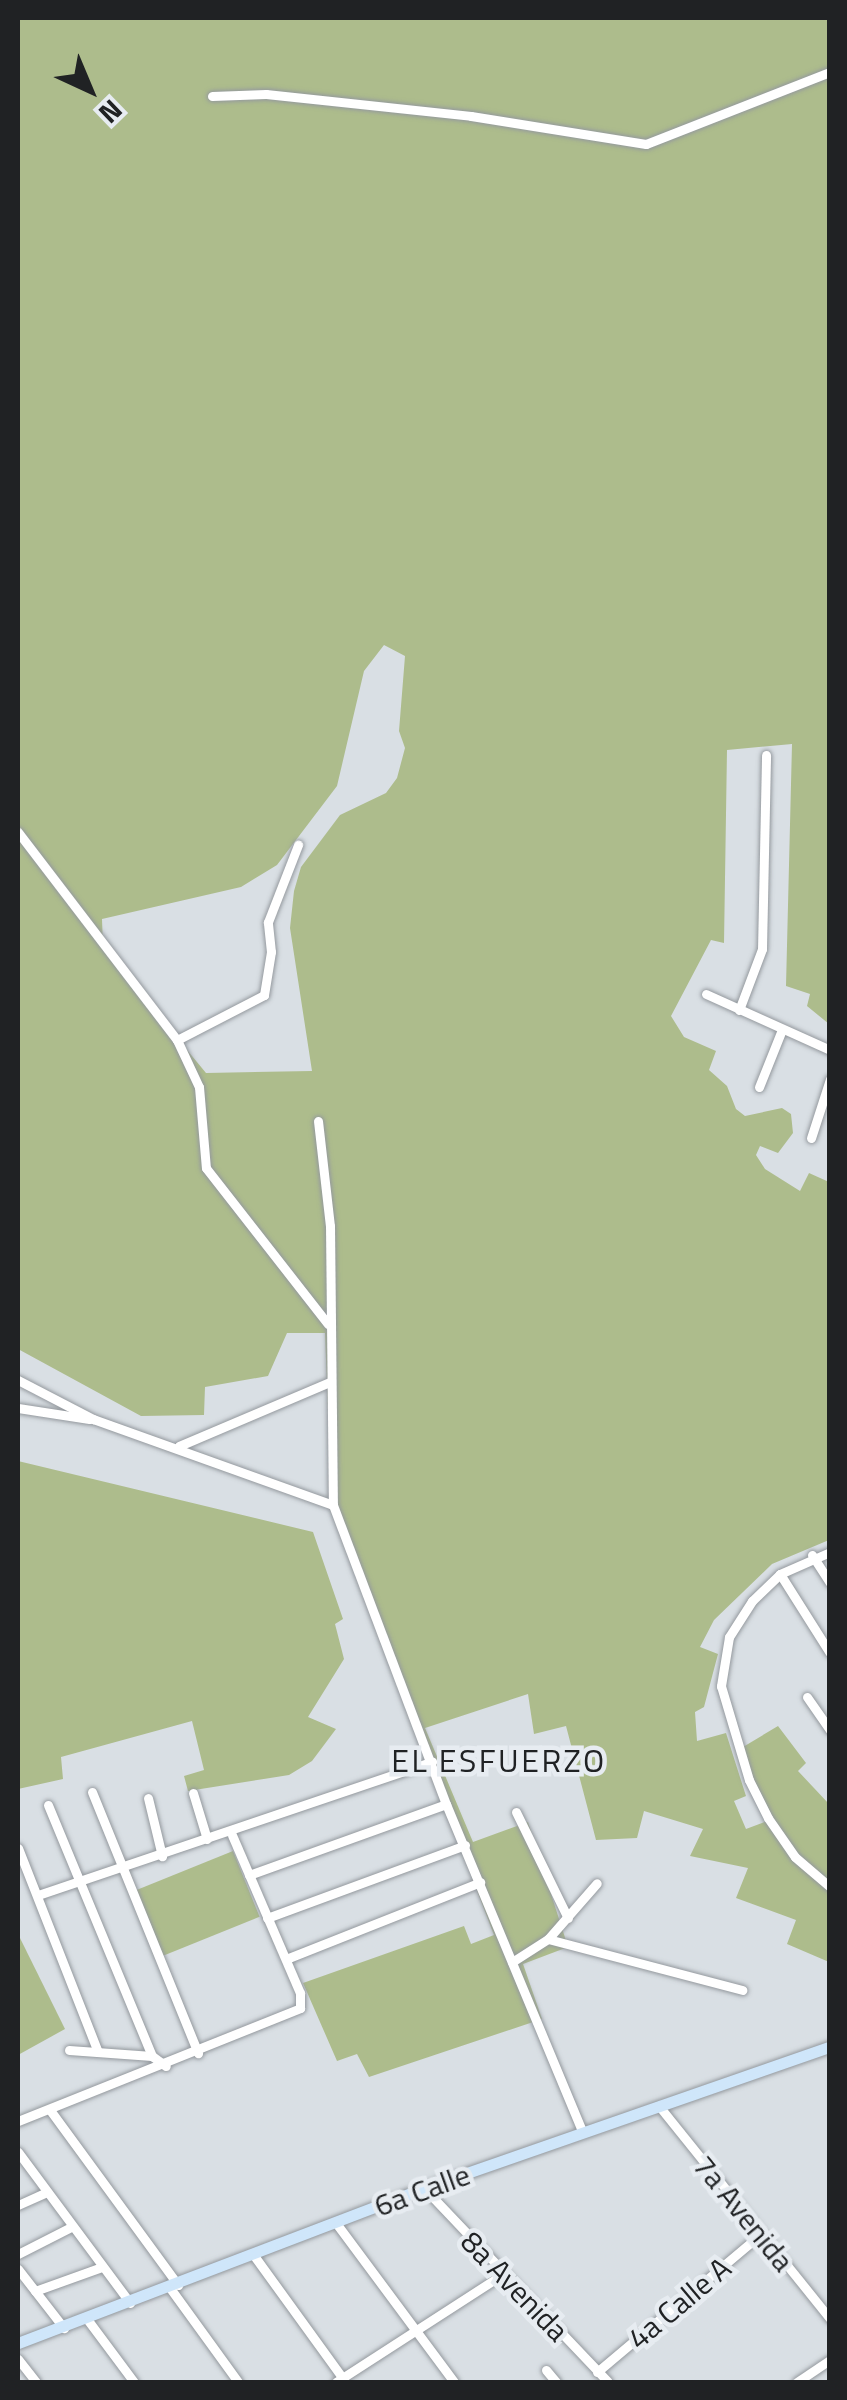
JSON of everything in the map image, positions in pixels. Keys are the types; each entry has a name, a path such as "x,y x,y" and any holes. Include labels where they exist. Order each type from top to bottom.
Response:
{"main road":[{"name":"6a Calle","path":"18,2343 255,2258 424,2188 830,2047"}],"street":[{"path":"212,96 266,94 471,116 646,144 830,72"},
{"path":"739,1010 762,949 766,754"},
{"path":"18,832 177,1040 199,1087 206,1168 227,1200 266,1237 328,1324"},
{"path":"177,1040 264,995 272,952 268,922 298,845"},
{"path":"706,994 781,1032 830,1050"},
{"path":"759,1087 781,1032"},
{"path":"811,1138 830,1079"},
{"path":"318,1121 330,1226 328,1324 333,1505 446,1804 583,2133"},
{"path":"18,1380 92,1419"},
{"path":"179,1446 330,1382"},
{"path":"18,1408 92,1419 179,1446 333,1505"},
{"path":"830,1552 812,1555 780,1574 739,1618 720,1686 748,1780 768,1818 795,1857 830,1888"},
{"path":"812,1555 830,1583"},
{"path":"780,1574 830,1652"},
{"path":"807,1697 830,1730"},
{"path":"40,1894 207,1839 232,1835 432,1762"},
{"path":"92,1792 198,2052"},
{"path":"193,1793 207,1839"},
{"path":"148,1798 162,1856"},
{"path":"249,1875 446,1804"},
{"path":"48,1805 152,2056"},
{"path":"516,1812 568,1918"},
{"path":"18,2121 166,2066 300,2008 286,1959 232,1835"},
{"path":"267,1918 465,1845"},
{"path":"18,1848 40,1894 98,2052"},
{"path":"286,1959 480,1882"},
{"path":"512,1962 548,1940 597,1883"},
{"path":"548,1940 742,1990"},
{"path":"69,2050 152,2056 166,2066"},
{"name":"7a Avenida","path":"659,2106 830,2319"},
{"path":"50,2110 238,2382"},
{"path":"19,2156 130,2304"},
{"name":"8a Avenida","path":"424,2188 608,2382"},
{"path":"18,2206 47,2192"},
{"path":"336,2222 454,2382"},
{"path":"18,2254 71,2228"},
{"name":"4a Calle A","path":"598,2372 761,2234"},
{"path":"255,2258 342,2381 503,2274"},
{"path":"34,2291 102,2268"},
{"path":"18,2269 64,2328"},
{"path":"87,2319 134,2382"},
{"path":"18,2359 36,2382"},
{"path":"797,2382 830,2360"},
{"path":"546,2370 556,2382"}],"green space":[{"path":"18,18 829,18 829,1024 807,1006 810,994 786,986 792,744 727,750 724,943 711,940 671,1016 684,1037 716,1051 709,1070 727,1086 736,1109 745,1116 782,1108 791,1114 793,1133 778,1153 760,1146 756,1155 765,1169 800,1191 809,1173 829,1182 829,1540 772,1564 714,1620 700,1647 718,1654 704,1707 695,1712 697,1741 726,1733 746,1796 734,1801 746,1829 767,1821 743,1747 778,1726 806,1763 798,1771 829,1804 829,1962 787,1944 796,1920 736,1898 748,1868 690,1856 703,1829 644,1811 637,1838 596,1840 566,1726 534,1734 528,1694 425,1728 473,1842 528,1822 568,1947 523,1964 542,2019 369,2077 357,2054 337,2061 303,1983 464,1926 471,1944 494,1935 353,1568 331,1491 325,1333 287,1333 268,1376 205,1387 204,1415 141,1416 18,1349","holes":["384,645 405,656 399,731 405,748 397,778 386,793 340,815 301,867 294,891 290,928 312,1071 206,1073 103,948 102,919 241,887 277,865 337,786 364,671"]},
{"path":"18,1461 313,1532 343,1619 335,1624 344,1659 308,1717 336,1729 312,1761 289,1775 188,1791 184,1776 204,1770 192,1721 61,1757 63,1779 18,1789"},
{"path":"233,1851 260,1917 163,1956 137,1890"},
{"path":"18,1934 65,2029 18,2055"}],"district":[{"name":"EL ESFUERZO","path":"499,1760"}]}
